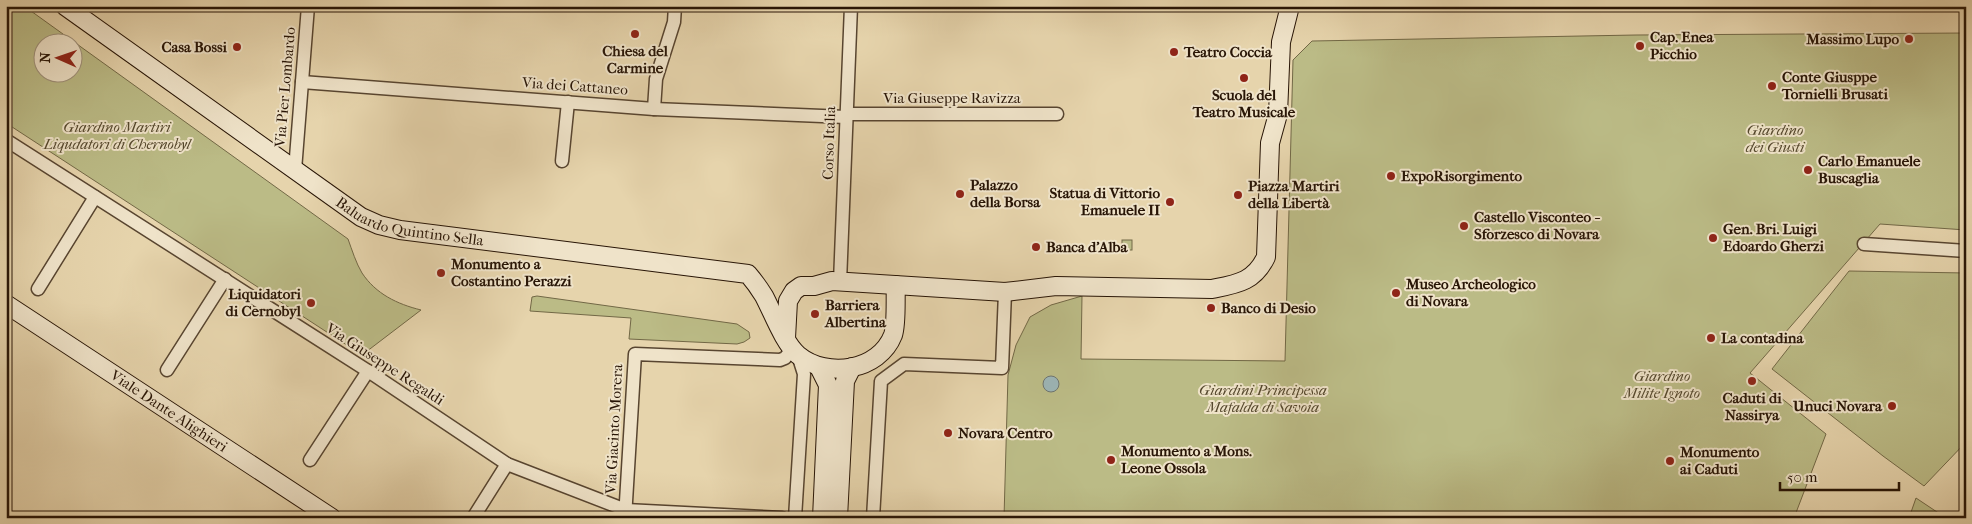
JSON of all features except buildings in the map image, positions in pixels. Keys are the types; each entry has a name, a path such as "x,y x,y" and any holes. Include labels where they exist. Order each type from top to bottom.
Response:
{"street":[{"name":"Baluardo Quintino Sella","path":"65,6 361,217 378,225 400,230 748,274 764,295 790,344"},
{"name":"Via Pier Lombardo","path":"295,170 308,6"},
{"path":"654,108 656,79 674,22 675,6"},
{"name":"Corso Italia","path":"840,282 850,6"},
{"path":"795,518 804,374 790,344 788,301 794,291 801,286 814,286 832,281 1005,292 1056,286 1212,289 1235,284 1250,278 1261,268 1266,257 1270,143 1278,114 1281,42 1290,6"},
{"name":"Via dei Cattaneo","path":"302,82 654,108 846,116"},
{"path":"562,161 568,102"},
{"name":"Via Giuseppe Ravizza","path":"846,116 1057,114"},
{"name":"Via Giuseppe Regaldi","path":"6,140 226,279 507,464 626,514 782,518"},
{"path":"38,289 95,197"},
{"path":"1864,244 1966,251"},
{"path":"167,370 226,279"},
{"path":"819,367 837,369 864,365 884,350 894,333 896,285"},
{"path":"873,518 885,378 904,364 1002,368 1005,292"},
{"name":"Viale Dante Alighieri","path":"8,308 332,518"},
{"path":"790,344 819,367 828,385 822,518"},
{"name":"Via Giacinto Morera","path":"626,514 635,354 780,360 785,358 790,344"},
{"path":"838,518 845,381 852,367"},
{"path":"310,460 368,371"},
{"path":"880,518 885,378"},
{"path":"473,518 507,464"}],"green space":[{"name":"Giardino Martiri Liqudatori di Chernobyl","path":"6,6 24,6 60,32 32,32 32,82 82,82 82,48 348,239 362,273 374,287 395,301 421,310 362,355 6,123"},
{"path":"1966,33 1966,230 1880,224 1750,373 1826,434 1794,518 1004,518 1008,375 1016,345 1030,317 1051,305 1082,296 1081,359 1285,361 1293,60 1312,41 1636,35"},
{"path":"1122,240 1132,240 1132,250 1122,250"},
{"name":"Unuci Novara","path":"1849,271 1966,273 1966,442 1924,486 1772,369"},
{"path":"537,296 737,324 749,332 750,338 737,344 629,339 631,318 530,311 532,297"},
{"path":"1916,498 1946,518 1909,518"}],"water":[{"path":"1048,376 1054,376 1059,381 1057,390 1048,392 1043,387 1043,381"}],"place":[{"name":"Chiesa del Carmine","path":"635,34"},
{"name":"Massimo Lupo","path":"1909,39"},
{"name":"Cap. Enea Picchio","path":"1640,46"},
{"name":"Casa Bossi","path":"237,47"},
{"name":"Teatro Coccia","path":"1174,52"},
{"name":"Scuola del Teatro Musicale","path":"1244,78"},
{"name":"Conte Giusppe Tornielli Brusati","path":"1772,86"},
{"name":"Carlo Emanuele Buscaglia","path":"1808,170"},
{"name":"ExpoRisorgimento","path":"1391,176"},
{"name":"Palazzo della Borsa","path":"960,194"},
{"name":"Piazza Martiri della Libertà","path":"1238,195"},
{"name":"Statua di Vittorio Emanuele II","path":"1170,202"},
{"name":"Castello Visconteo - Sforzesco di Novara","path":"1464,226"},
{"name":"Gen. Bri. Luigi Edoardo Gherzi","path":"1713,238"},
{"name":"Banca d'Alba","path":"1036,247"},
{"name":"Monumento a Costantino Perazzi","path":"441,273"},
{"name":"Museo Archeologico di Novara","path":"1396,293"},
{"name":"Liquidatori di Cernobyl","path":"311,303"},
{"name":"Banco di Desio","path":"1211,308"},
{"name":"Barriera Albertina","path":"815,314"},
{"name":"La contadina","path":"1711,338"},
{"name":"Caduti di Nassirya","path":"1752,381"},
{"name":"Unuci Novara","path":"1892,406"},
{"name":"Novara Centro","path":"948,433"},
{"name":"Monumento a Mons. Leone Ossola","path":"1111,460"},
{"name":"Monumento ai Caduti","path":"1670,461"}],"park label":[{"name":"Giardino dei Giusti","path":"1775,138"},
{"name":"Giardino Milite Ignoto","path":"1662,384"},
{"name":"Giardini Principessa Mafalda di Savoia","path":"1263,398"}]}
